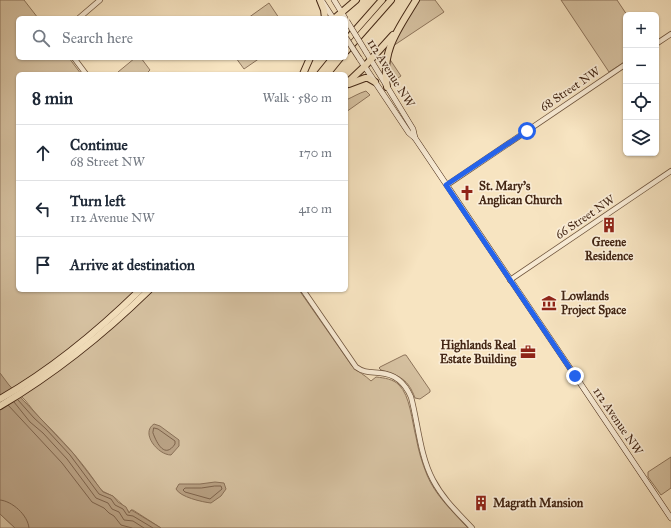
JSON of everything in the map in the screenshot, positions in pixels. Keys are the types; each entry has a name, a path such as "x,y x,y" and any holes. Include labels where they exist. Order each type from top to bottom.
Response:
{"main road":[{"path":"321,0 325,16"},
{"path":"321,0 333,16"},
{"name":"112 Avenue NW","path":"334,0 344,16"},
{"path":"346,16 356,0"},
{"path":"348,40 382,0"},
{"path":"348,49 391,0"},
{"path":"387,86 385,64 392,43 398,29 416,0"},
{"name":"112 Avenue NW","path":"348,23 414,129 415,138"},
{"path":"348,83 371,60 398,29"},
{"name":"112 Avenue NW","path":"348,41 671,518"},
{"path":"304,72 309,60"},
{"path":"322,72 331,60"},
{"path":"330,72 338,60"},
{"path":"348,84 365,78 375,82"},
{"path":"0,399 49,370 138,292"},
{"path":"0,406 111,325 147,292"}],"street":[{"path":"81,16 100,0"},
{"path":"659,42 671,34"},
{"path":"76,60 84,72"},
{"name":"68 Street NW","path":"446,185 623,66"},
{"name":"66 Street NW","path":"510,280 671,171"},
{"path":"304,292 356,367 362,371 392,376 408,389 424,453 433,480 442,496 472,528"}],"shaded area":[{"path":"0,0 24,0 36,16 16,16 16,60 70,60 80,72 16,72 16,292 300,292 352,366 371,381 376,377 389,379 397,383 403,389 410,409 420,456 430,482 445,503 468,528 161,528 133,510 131,510 130,513 114,497 103,492 71,451 25,400 8,384 0,373"},
{"path":"418,0 435,0 444,12 393,46 389,58 401,76 392,82 388,75 387,65 390,53 395,41 401,29"},
{"path":"561,0 617,0 625,12 623,12 623,63 609,72"},
{"path":"269,3 278,16 251,16"},
{"path":"133,60 142,60 150,70 148,72 118,72"},
{"path":"237,60 257,60 244,69"},
{"path":"366,91 370,95 348,111 348,99"},
{"path":"406,355 430,390 430,392 420,399 415,398 406,382 398,376 379,368"},
{"path":"671,457 671,488 661,495 648,477 648,472"},
{"path":"0,514 15,528 0,528"}],"water":[{"path":"0,373 9,385 73,453 103,492 113,496 118,502 126,507 129,513 131,510 161,528 15,528 0,514"},
{"path":"154,424 160,426 179,440 179,446 171,455 166,454 156,448 152,443 149,433 150,428"},
{"path":"224,483 226,489 221,496 211,503 186,497 176,489 179,484"}],"place":[{"name":"St. Mary's Anglican Church","path":"467,193"},
{"name":"Greene Residence","path":"609,225"},
{"name":"Lowlands Project Space","path":"549,303"},
{"name":"Highlands Real Estate Building","path":"528,352"},
{"name":"Magrath Mansion","path":"481,503"}],"route":[{"path":"527,131 446,185 575,376"}]}
